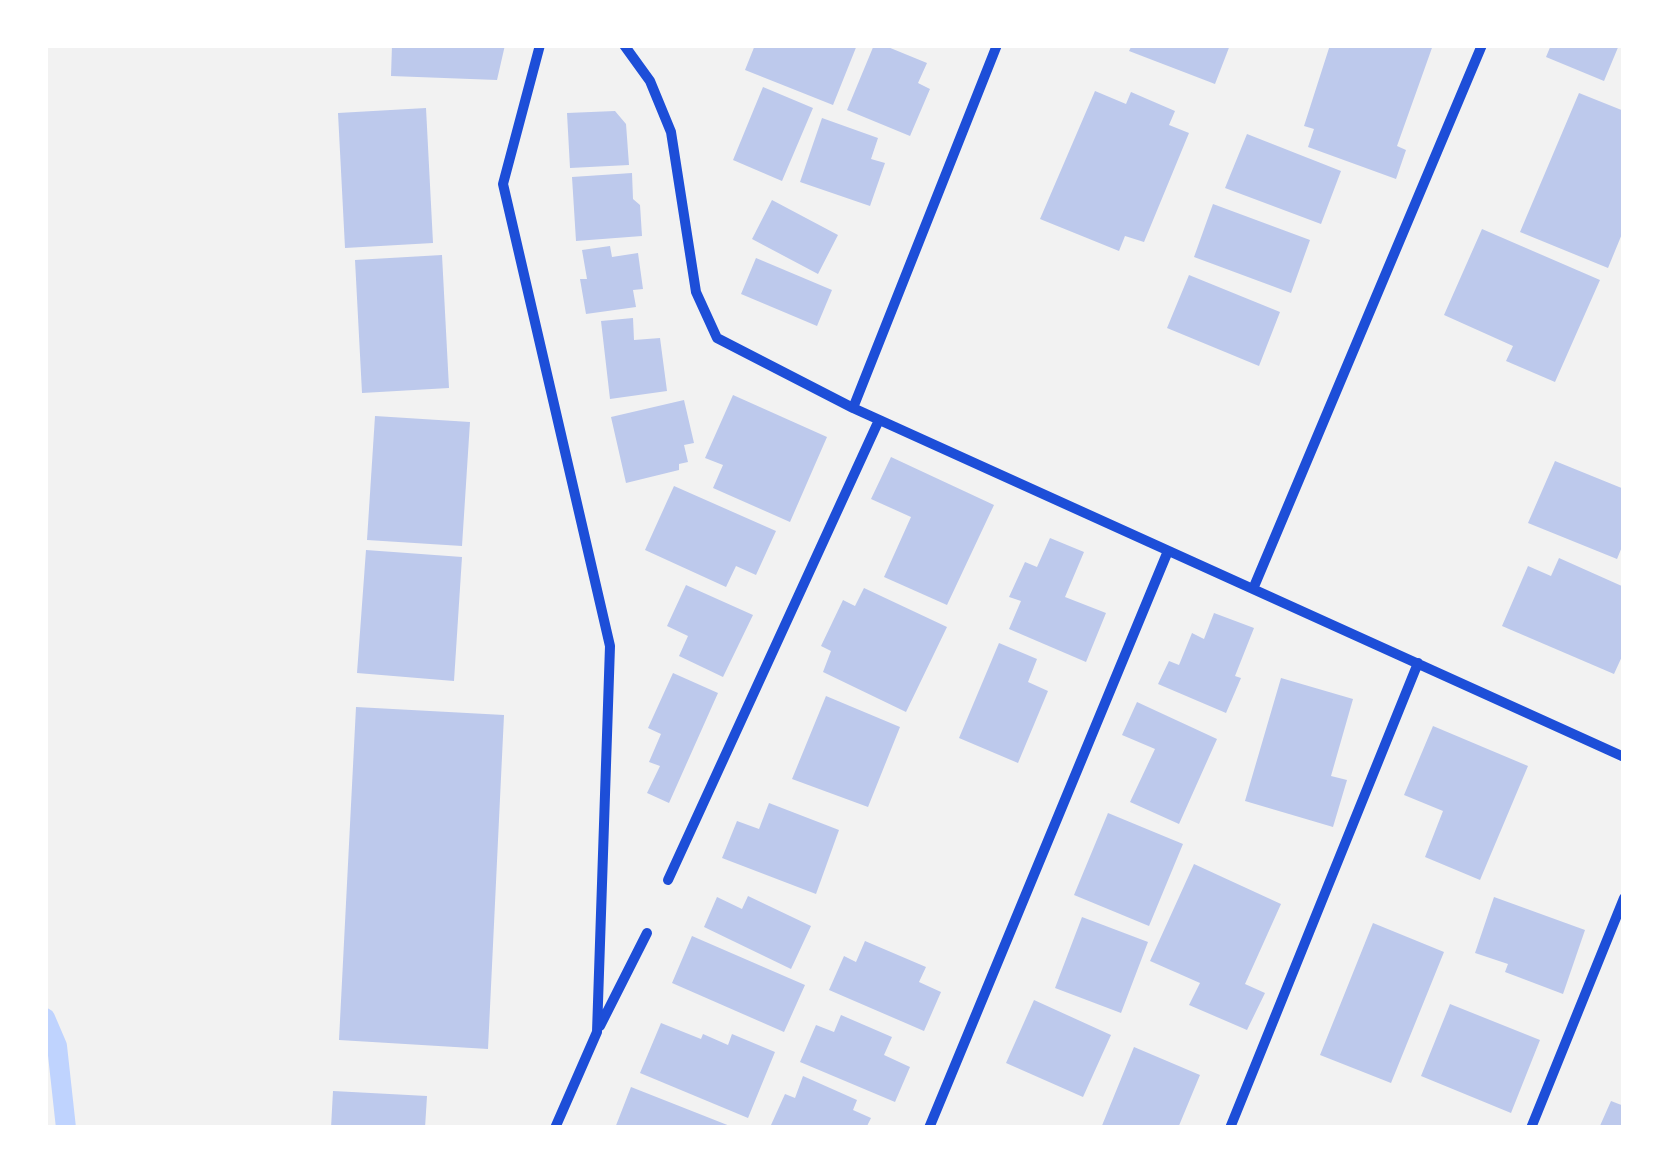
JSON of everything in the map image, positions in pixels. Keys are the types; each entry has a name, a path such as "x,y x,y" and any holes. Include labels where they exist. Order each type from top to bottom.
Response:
{"street":[{"path":"540,45 503,184 610,646 597,1032"},
{"path":"624,45 650,81 671,132 696,292 717,338 853,408 1624,757"},
{"path":"853,408 998,45"},
{"path":"1253,589 1482,45"},
{"path":"668,880 879,420"},
{"path":"929,1128 1168,552"},
{"path":"1230,1128 1418,664"},
{"path":"1531,1128 1624,898"},
{"path":"555,1128 647,933"}],"building":[{"path":"392,45 505,45 497,80 391,76"},
{"path":"755,45 857,45 833,105 745,70"},
{"path":"874,45 927,63 918,83 930,89 910,136 847,110"},
{"path":"1132,45 1230,45 1215,84 1129,51"},
{"path":"1330,45 1433,45 1397,146 1406,150 1396,179 1308,147 1314,129 1304,126"},
{"path":"1551,45 1619,45 1604,81 1546,57"},
{"path":"763,87 813,108 782,181 733,160"},
{"path":"1095,91 1126,104 1131,92 1175,111 1169,125 1189,133 1144,242 1125,236 1119,251 1040,219"},
{"path":"1579,93 1624,111 1624,229 1608,268 1520,232"},
{"path":"426,108 433,243 345,248 338,113"},
{"path":"615,111 626,124 629,165 570,168 567,113"},
{"path":"822,118 878,138 871,159 885,163 870,206 800,182"},
{"path":"1247,134 1341,171 1321,224 1225,188"},
{"path":"632,173 633,199 640,205 642,236 576,241 572,177"},
{"path":"772,200 838,235 818,274 752,239"},
{"path":"1213,204 1310,240 1291,293 1194,257"},
{"path":"1482,229 1600,280 1555,382 1506,361 1513,346 1444,315"},
{"path":"610,246 612,257 638,253 643,289 633,290 636,307 586,314 580,279 587,279 582,250"},
{"path":"442,255 449,388 362,393 355,260"},
{"path":"756,258 832,290 817,326 741,294"},
{"path":"1189,275 1280,312 1259,366 1167,328"},
{"path":"633,318 634,340 660,338 667,391 610,399 601,321"},
{"path":"733,395 827,437 790,522 713,488 723,465 705,458"},
{"path":"684,400 694,443 684,445 688,462 679,464 679,470 626,483 611,417"},
{"path":"375,416 470,422 462,546 367,540"},
{"path":"891,457 994,505 947,605 884,577 911,517 871,499"},
{"path":"1555,461 1624,489 1624,542 1617,559 1528,523"},
{"path":"674,486 776,531 756,575 736,566 726,587 645,550"},
{"path":"1050,538 1084,552 1065,597 1106,613 1086,662 1009,629 1021,601 1009,597 1025,562 1037,567"},
{"path":"366,550 462,557 454,681 357,673"},
{"path":"1559,558 1624,587 1624,652 1614,674 1502,626 1528,566 1551,576"},
{"path":"686,585 753,615 723,677 679,656 688,636 667,626"},
{"path":"864,588 947,627 906,712 823,672 831,651 821,646 843,600 855,606"},
{"path":"1214,613 1254,628 1235,676 1241,678 1226,713 1158,684 1169,661 1179,665 1192,633 1204,639"},
{"path":"999,643 1037,659 1028,682 1048,691 1018,763 959,738"},
{"path":"673,673 718,693 669,803 647,793 660,766 649,762 661,734 648,728"},
{"path":"1281,678 1353,699 1331,776 1347,780 1333,827 1245,801"},
{"path":"826,696 900,727 868,807 792,779"},
{"path":"1137,702 1217,739 1179,824 1130,802 1155,749 1122,735"},
{"path":"356,707 504,715 488,1049 339,1040"},
{"path":"1433,726 1528,766 1480,880 1425,857 1443,811 1404,795"},
{"path":"769,803 839,830 816,894 722,858 737,821 759,829"},
{"path":"1108,813 1183,844 1149,926 1074,895"},
{"path":"1194,864 1281,904 1245,984 1265,993 1247,1030 1189,1005 1200,983 1150,961"},
{"path":"748,896 811,926 791,969 704,927 717,897 742,909"},
{"path":"1494,897 1585,930 1563,994 1505,972 1508,964 1475,953"},
{"path":"1082,917 1148,942 1121,1013 1055,988"},
{"path":"1373,923 1444,952 1391,1083 1320,1055"},
{"path":"692,936 805,985 784,1032 672,983"},
{"path":"865,941 926,967 919,982 941,992 924,1031 829,990 844,956 856,962"},
{"path":"1034,1000 1111,1035 1083,1097 1006,1063"},
{"path":"1450,1004 1540,1040 1511,1113 1421,1076"},
{"path":"841,1015 892,1037 884,1055 910,1067 895,1102 800,1062 816,1025 834,1032"},
{"path":"661,1023 728,1045 732,1034 775,1052 748,1118 640,1073"},
{"path":"1134,1047 1200,1075 1178,1128 1101,1128"},
{"path":"803,1076 857,1100 853,1110 871,1118 866,1128 771,1125 785,1094 795,1098"},
{"path":"631,1087 735,1128 615,1128"},
{"path":"333,1091 427,1096 425,1128 331,1128"},
{"path":"1611,1101 1624,1106 1624,1128 1599,1128"}],"waterway":[{"path":"45,1018 57,1046 66,1128"}]}
